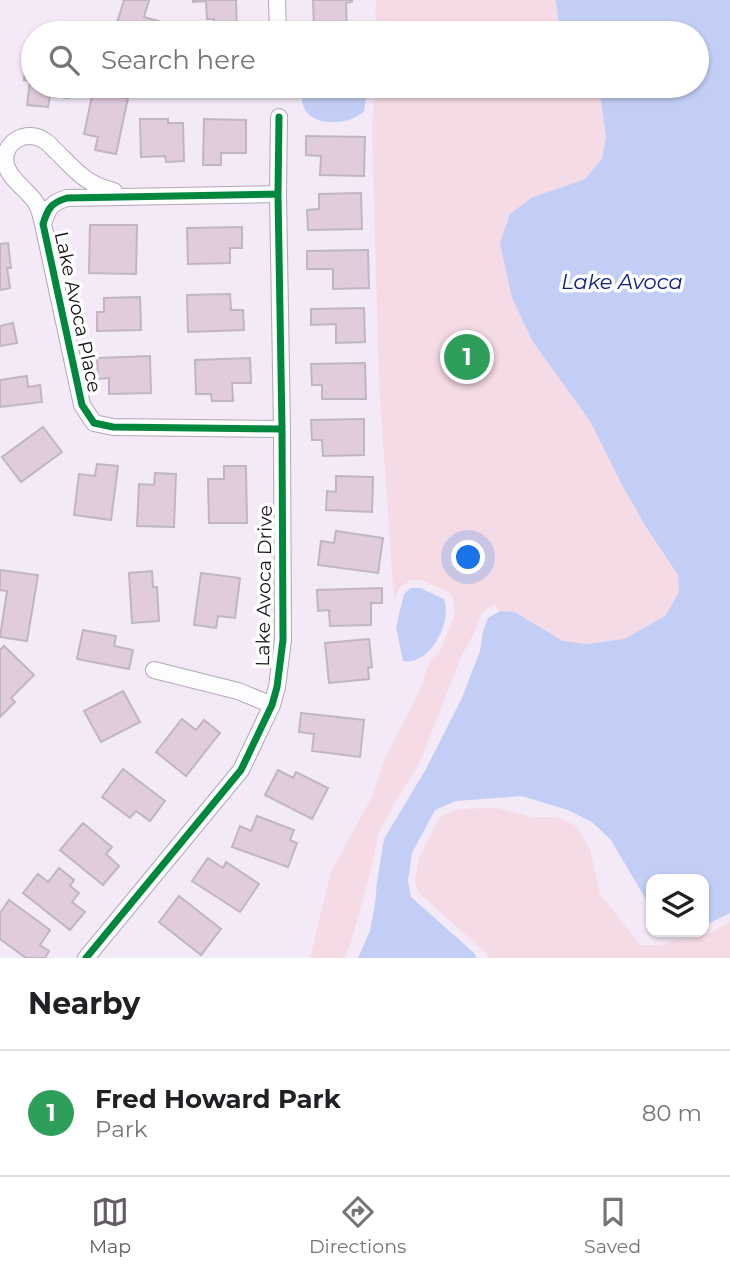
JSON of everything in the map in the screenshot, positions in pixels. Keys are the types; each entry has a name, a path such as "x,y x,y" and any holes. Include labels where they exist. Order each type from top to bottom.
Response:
{"street":[{"path":"277,0 278,21"},
{"name":"Lake Avoca Drive","path":"86,958 241,770 272,705 277,687 283,639 279,117"},
{"path":"43,224 37,203 9,172 6,164 9,147 24,136 34,136 45,141 91,184 139,195"},
{"name":"Lake Avoca Place","path":"278,194 67,198 49,208 43,224 82,405 94,423 113,427 282,429"},
{"path":"154,670 238,691 272,705"}],"shaded area":[{"path":"376,0 556,0 559,21 375,21"},
{"path":"375,98 601,98 606,137 602,159 585,179 531,198 512,298 533,342 590,421 646,527 678,575 679,592 665,616 624,639 586,644 563,641 516,612 500,611 494,605 485,610 461,657 419,764 378,834 373,862 345,958 310,958 331,872 372,797 384,761 419,692 430,661 440,651 454,617 452,596 447,591 420,580 411,580 400,587 394,600 379,383 372,126"},
{"path":"498,808 531,817 557,817 576,826 590,849 600,894 640,945 662,945 677,939 709,937 709,933 730,922 730,958 488,958 487,954 418,892 415,880 419,857 440,817 457,809"}],"water":[{"name":"Lake Avoca","path":"556,0 730,0 730,913 709,924 709,874 646,874 646,900 611,840 592,822 568,810 522,796 456,801 435,810 412,853 408,881 411,897 477,958 358,958 370,931 384,839 426,769 462,698 480,651 488,618 500,611 515,612 563,641 586,644 624,639 665,616 679,592 678,575 622,485 590,421 533,342 512,298 500,243 510,214 531,198 585,179 602,159 606,137 601,98 709,98 709,21 559,21"},
{"path":"366,98 364,111 358,116 333,122 316,119 304,108 302,100"},
{"path":"411,588 420,588 444,599 445,619 437,640 422,657 403,661 396,627 404,594"}],"building":[{"path":"124,0 149,0 144,17 158,21 118,21"},
{"path":"193,0 236,0 237,21 207,19 206,1"},
{"path":"313,0 352,0 346,3 347,21 314,21"},
{"path":"28,98 50,98 48,107 27,105"},
{"path":"92,98 128,98 116,154 95,150 98,137 84,134"},
{"path":"140,119 168,119 168,123 183,123 184,161 166,162 165,156 141,157"},
{"path":"204,119 246,120 246,153 221,153 221,165 203,165"},
{"path":"306,136 365,137 364,176 320,175 321,156 306,155"},
{"path":"361,193 362,229 308,230 307,210 319,209 319,194"},
{"path":"90,225 137,225 136,274 89,273"},
{"path":"242,227 242,248 230,248 230,263 188,264 187,228"},
{"path":"8,243 11,268 7,268 10,288 0,290 0,244"},
{"path":"368,250 369,288 333,289 333,269 307,269 307,251"},
{"path":"230,294 231,310 243,310 244,330 188,332 187,295"},
{"path":"140,297 141,330 97,331 97,312 104,312 104,298"},
{"path":"364,308 365,342 336,343 336,324 311,325 311,309"},
{"path":"13,323 17,343 0,346 0,326"},
{"path":"150,356 151,393 109,394 109,378 98,379 97,358"},
{"path":"250,358 251,383 232,383 233,401 212,401 211,394 196,394 195,360"},
{"path":"365,363 366,399 322,399 322,385 312,385 311,364"},
{"path":"27,376 28,387 40,385 42,402 0,407 0,380"},
{"path":"364,419 364,455 323,456 322,440 312,440 311,420"},
{"path":"43,427 62,452 21,482 2,457"},
{"path":"97,464 118,466 111,520 74,515 79,474 95,476"},
{"path":"224,466 246,466 247,523 209,523 208,479 224,479"},
{"path":"155,473 176,474 174,527 137,526 139,484 154,485"},
{"path":"336,476 373,477 372,512 326,510 327,491 336,492"},
{"path":"336,531 383,538 378,573 318,565 321,541 334,543"},
{"path":"0,570 38,575 27,641 0,637 7,591 0,590"},
{"path":"152,571 153,587 157,587 159,621 132,623 129,573"},
{"path":"201,573 240,578 235,618 218,616 216,628 194,625"},
{"path":"382,588 382,603 371,603 371,625 330,626 329,610 318,611 317,590"},
{"path":"83,630 116,636 114,646 133,650 129,669 77,659"},
{"path":"369,639 372,667 368,668 369,679 329,683 325,643"},
{"path":"4,646 34,675 11,698 15,702 0,717 0,650"},
{"path":"123,691 140,722 101,742 84,711"},
{"path":"301,713 364,720 360,757 312,751 314,734 299,732"},
{"path":"182,719 196,730 204,720 220,733 186,776 156,752"},
{"path":"123,769 165,801 150,821 136,811 130,818 102,797"},
{"path":"278,770 293,778 296,772 328,788 312,819 265,795"},
{"path":"257,816 294,830 290,840 297,843 288,867 232,847 240,826 251,831"},
{"path":"83,823 112,847 106,854 119,866 103,885 60,850"},
{"path":"208,858 223,868 226,862 259,884 240,912 192,881"},
{"path":"59,868 74,880 70,886 79,893 72,902 85,912 70,930 23,893 38,874 48,882"},
{"path":"179,896 221,929 201,955 159,922"},
{"path":"9,900 50,930 40,945 49,951 45,958 26,958 0,939 0,913"}],"cycle path":[{"path":"86,958 241,770 272,705 277,687 283,640 279,117"},
{"path":"278,194 67,198 51,207 43,224 82,405 94,423 113,427 282,429"}],"place":[{"name":"Fred Howard Park","path":"467,357"}]}
